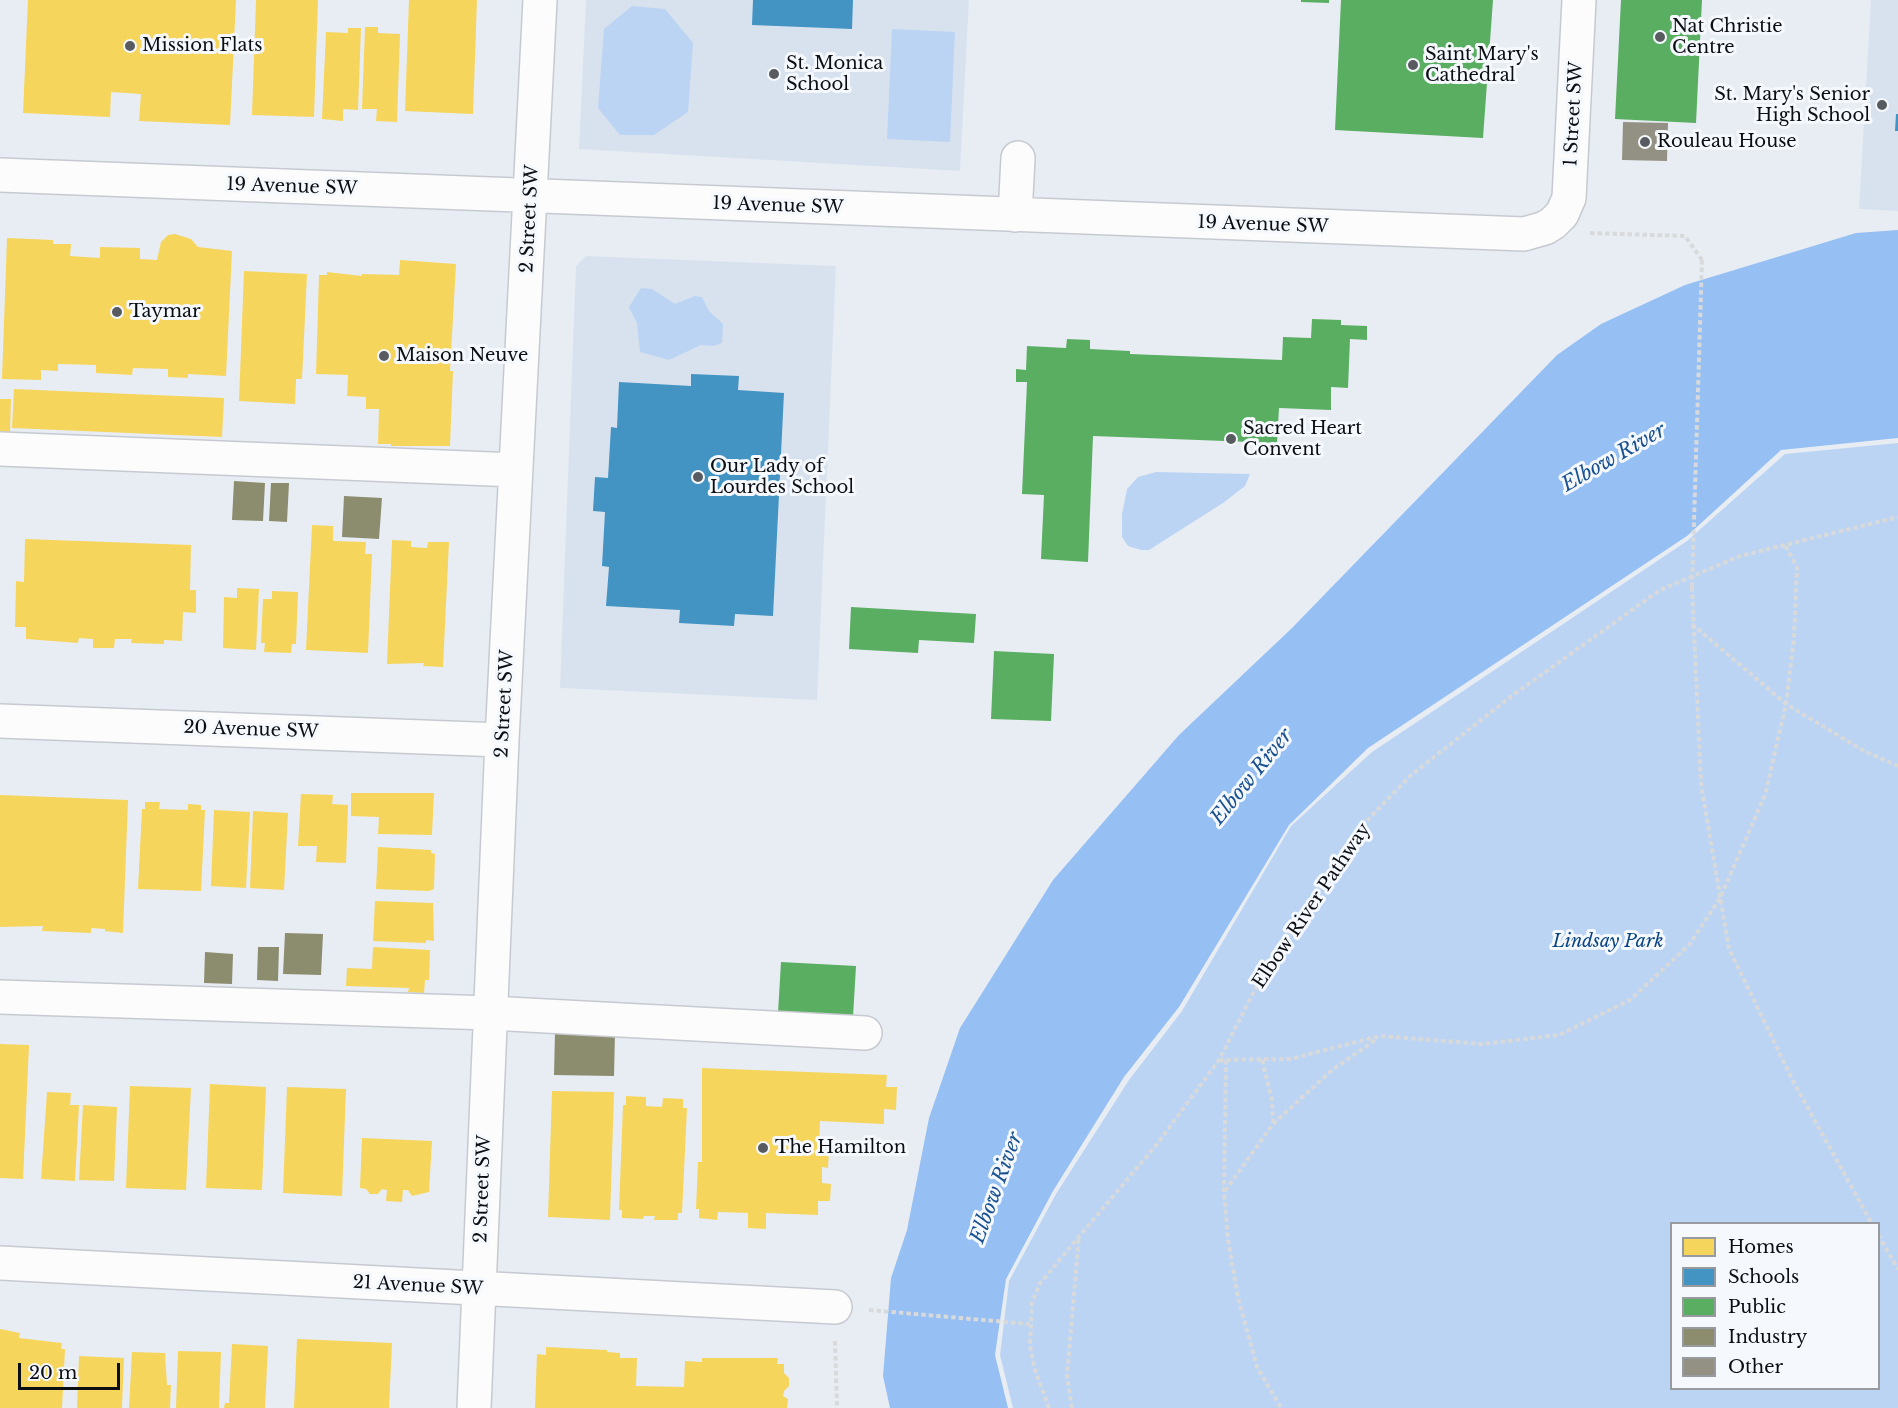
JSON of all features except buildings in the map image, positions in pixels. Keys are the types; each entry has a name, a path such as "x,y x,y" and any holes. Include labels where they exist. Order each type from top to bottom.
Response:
{"street":[{"name":"2 Street SW","path":"474,1408 502,740 540,0"},
{"name":"1 Street SW","path":"1552,223 1562,214 1569,198 1579,0"},
{"path":"1015,215 1018,158"},
{"name":"19 Avenue SW","path":"0,175 1524,234 1545,228 1552,223"},
{"path":"0,449 516,470"},
{"name":"20 Avenue SW","path":"0,721 502,740"},
{"path":"0,997 490,1013 865,1033"},
{"name":"21 Avenue SW","path":"0,1263 478,1290 835,1307"}],"path":[{"path":"1596,235 1685,236 1702,260 1691,623 1701,784 1720,898 1729,948 1794,1083 1871,1222"},
{"name":"Elbow River Pathway","path":"1049,1408 1035,1370 1029,1324 1032,1303 1040,1283 1157,1144 1219,1060 1268,964 1363,825 1410,776 1509,698 1660,590 1740,556 1898,517"},
{"path":"1219,1060 1290,1059 1380,1036 1482,1044 1559,1035 1630,1000 1689,945 1720,898 1765,795 1786,704 1797,567 1785,545"},
{"path":"1691,623 1786,704 1864,751 1898,766"},
{"path":"1224,1192 1273,1124 1332,1070 1380,1036"},
{"path":"1228,1060 1224,1192 1228,1240 1238,1298 1257,1367 1281,1408"},
{"path":"1262,1060 1272,1100 1273,1124"},
{"path":"1072,1408 1067,1376 1079,1234"},
{"path":"1880,1238 1898,1269"},
{"path":"837,1408 834,1364 835,1307 1029,1324"}],"shaded area":[{"name":"St. Monica School","path":"586,0 969,0 960,171 579,149"},
{"name":"St. Mary's Senior High School","path":"1871,0 1898,0 1898,211 1859,209"},
{"name":"Our Lady of Lourdes School","path":"586,256 836,266 817,700 560,688 576,266"}],"green space":[{"path":"632,6 665,9 693,43 688,112 654,135 620,135 598,108 604,29"},
{"path":"892,29 955,32 950,142 887,139"},
{"path":"641,288 652,289 675,304 695,296 702,297 709,311 723,324 722,343 714,346 701,345 669,360 640,352 637,323 629,307"},
{"name":"Lindsay Park","path":"1898,443 1898,1408 1013,1408 1000,1355 1009,1281 1056,1194 1129,1080 1182,1011 1291,826 1372,752 1687,541 1785,454"},
{"path":"1156,472 1250,474 1245,486 1223,503 1149,550 1141,550 1128,546 1122,537 1122,514 1127,489 1138,477"}],"water":[{"name":"Elbow River","path":"1898,230 1898,438 1781,450 1687,536 1368,748 1289,825 1179,1007 1124,1077 1053,1191 1006,1279 995,1355 1008,1408 890,1408 883,1376 891,1278 907,1230 929,1118 960,1028 1053,880 1179,735 1292,628 1557,355 1601,324 1685,285 1856,233"}],"place":[{"name":"Nat Christie Centre","path":"1660,37"},
{"name":"Mission Flats","path":"130,46"},
{"name":"Saint Mary's Cathedral","path":"1413,65"},
{"name":"St. Monica School","path":"774,74"},
{"name":"St. Mary's Senior High School","path":"1882,105"},
{"name":"Rouleau House","path":"1645,142"},
{"name":"Taymar","path":"117,312"},
{"name":"Maison Neuve","path":"384,356"},
{"name":"Sacred Heart Convent","path":"1231,439"},
{"name":"Our Lady of Lourdes School","path":"698,477"},
{"name":"The Hamilton","path":"763,1148"}]}
